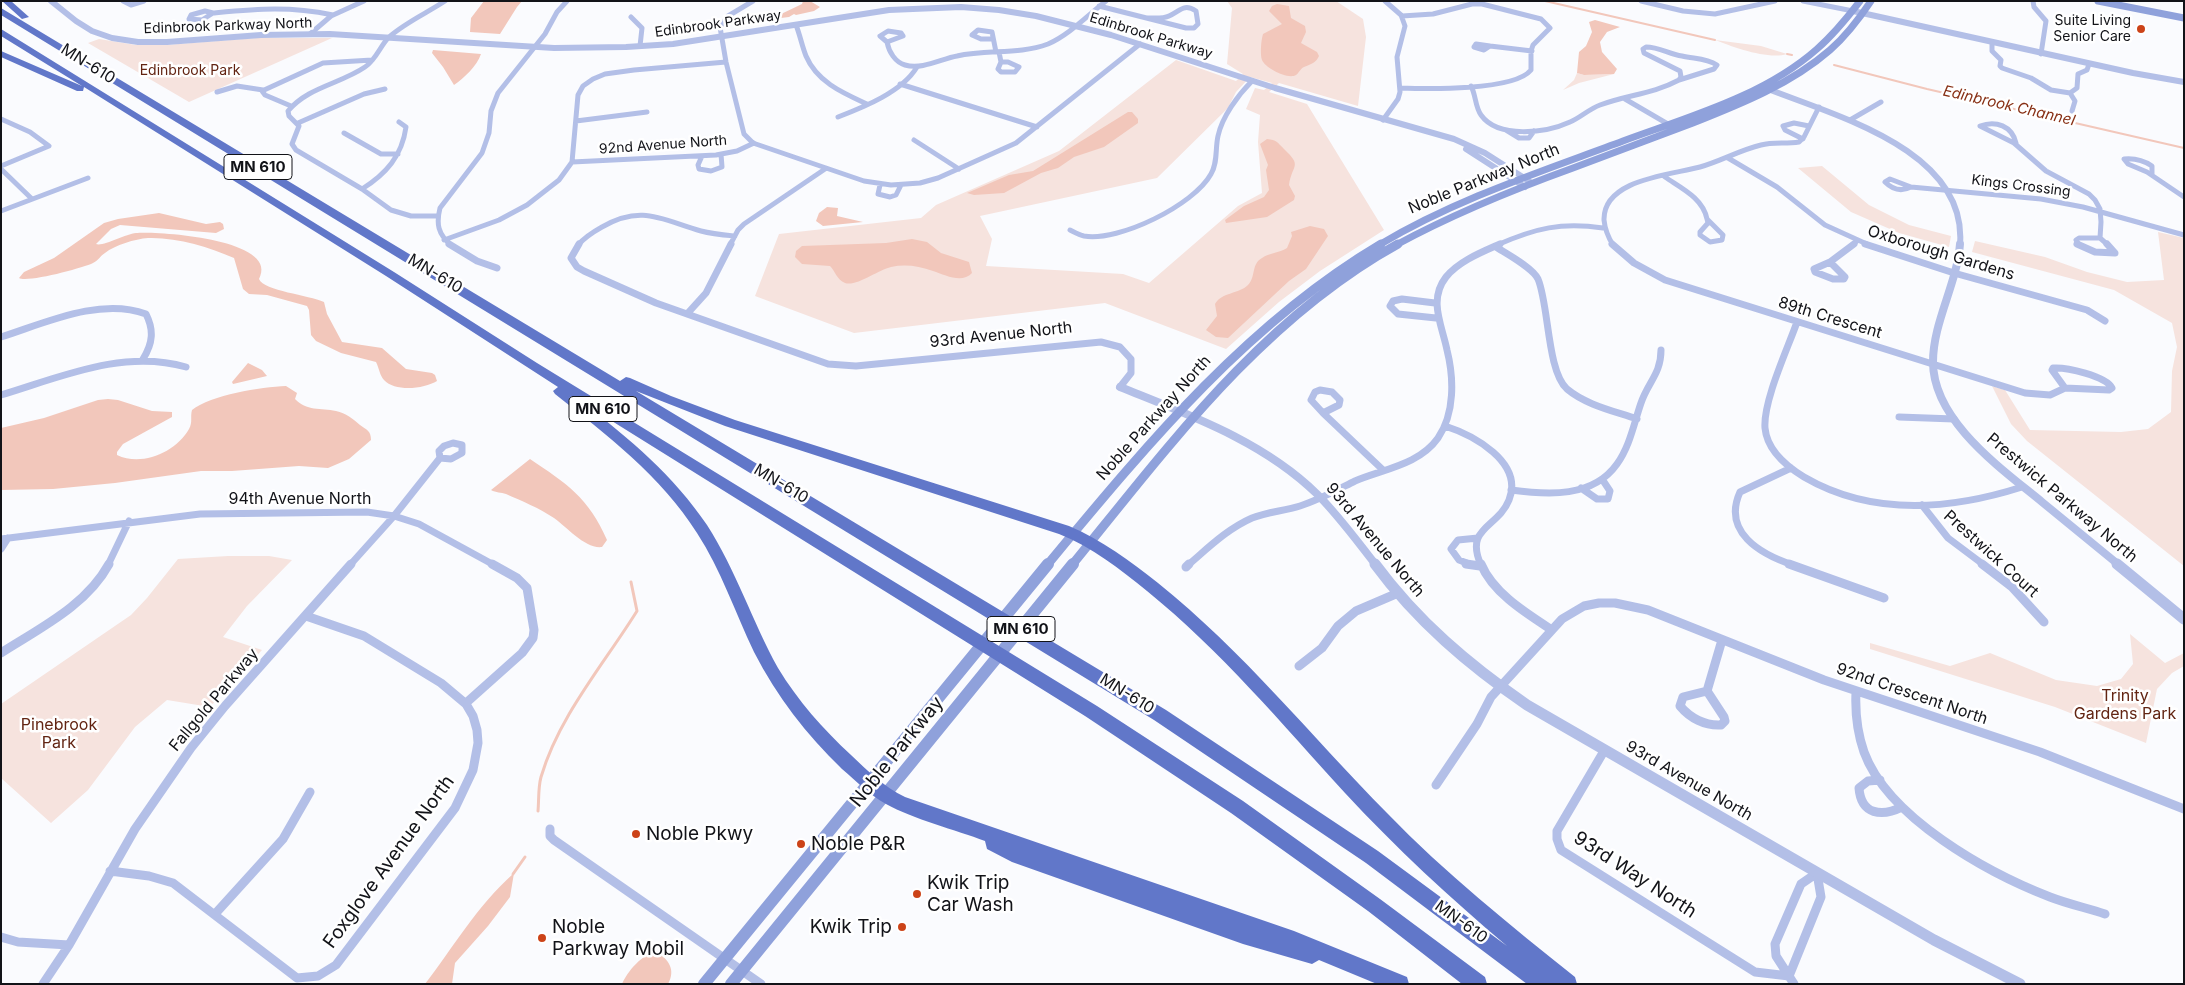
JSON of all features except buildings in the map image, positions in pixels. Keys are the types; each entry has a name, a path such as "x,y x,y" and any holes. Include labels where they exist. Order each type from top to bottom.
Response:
{"highway":[{"path":"6,1 31,21 35,31"},
{"name":"MN-610","path":"1,11 1168,720 1380,863 1543,984"},
{"name":"MN-610","path":"1,32 533,366 674,451 1152,750 1237,807 1358,893 1478,984"},
{"path":"1,54 92,95 208,161"},
{"path":"480,302 621,378 681,405 746,420 980,496 1008,512 1074,534 1091,542 1195,622 1243,670 1410,848 1474,907 1568,984"},
{"path":"533,366 555,388 637,451 681,499 703,531 717,556 766,659 783,690 812,729 886,796 900,803 969,827 1018,856 1244,935 1368,970 1400,984"}],"main road":[{"name":"Noble Parkway North","path":"1091,542 1193,417 1254,353 1304,308 1340,280 1383,253 1464,211 1761,86 1813,52 1834,34 1860,1"},
{"name":"Noble Parkway North","path":"1017,602 1179,411 1220,369 1265,328 1333,273 1408,228 1452,207 1517,181 1528,183 1676,130 1735,107 1770,90 1825,54 1847,34 1871,1"},
{"path":"2098,1 2184,16"},
{"path":"2116,1 2184,16"},
{"name":"Noble Parkway","path":"731,984 1091,542"},
{"name":"Noble Parkway","path":"704,984 1017,602"}],"street":[{"name":"Edinbrook Parkway North","path":"51,1 77,24 91,32 128,41 180,42 310,34 389,36"},
{"path":"123,1 131,5 144,1"},
{"path":"310,34 333,15 364,1"},
{"path":"437,216 411,216 391,210 362,189 293,147 293,140 300,126 288,114 291,106 305,96 359,71 372,60 380,45 389,36 406,23 445,1"},
{"path":"497,268 484,266 444,240 437,224 437,216 440,208 482,153 489,133 491,111 498,93 550,26 557,12 568,1"},
{"path":"753,1 724,21 720,27 726,62 742,129 748,139 754,143 825,169 880,184 901,185 929,180 1011,147 1140,44"},
{"path":"887,42 889,50 896,60 905,65 917,67 959,55 1028,49 1047,44 1059,38 1106,1"},
{"path":"1383,120 1398,99 1400,88 1396,56 1405,26 1402,16 1385,1"},
{"path":"1641,1 1693,13 1714,14 1776,1"},
{"path":"1803,1 2088,64 2184,82"},
{"path":"2033,1 2034,7 2046,21 2041,54"},
{"name":"Edinbrook Parkway","path":"389,36 477,45 534,47 640,46 722,38 879,11 939,4 1015,12 1074,26 1189,58 1252,81 1451,138 1479,149 1528,183"},
{"path":"1400,88 1430,89 1510,83 1526,77 1533,68 1532,50 1534,43 1550,28 1546,22 1535,17 1477,4 1433,14 1402,16"},
{"path":"1100,6 1186,28 1194,28 1198,25 1196,11 1190,7 1179,8 1176,13 1167,17 1148,18"},
{"path":"213,13 279,8 316,11 333,15"},
{"path":"631,17 642,28 640,46"},
{"path":"796,25 805,54 816,73 838,90 867,104"},
{"path":"993,39 1001,62"},
{"path":"1992,43 1992,51 2001,60 2000,66 2002,68 2031,78 2051,90 2070,93 2078,88 2078,74 2087,70 2088,64"},
{"path":"1490,46 1532,50"},
{"path":"1471,86 1477,96 1480,113 1487,121 1504,128 1520,139 1529,138 1534,131 1566,124 1594,107 1658,92 1678,80 1717,66 1709,60 1680,56 1654,47 1643,48 1644,53 1680,72 1682,77 1678,80"},
{"path":"217,92 237,86 263,90 323,63 372,60"},
{"path":"444,240 499,220 527,205 559,180 572,162 579,90 596,77 625,71 726,62"},
{"path":"838,117 874,101 913,74 917,67"},
{"path":"1070,230 1076,235 1089,236 1121,233 1190,196 1207,181 1213,172 1216,163 1218,136 1241,92 1252,81"},
{"path":"900,84 1037,127"},
{"name":"Prestwick Parkway North","path":"1761,86 1850,120 1900,146 1929,169 1948,190 1957,207 1962,231 1954,273 1936,342 1933,364 1938,388 1954,419 1980,450 2022,487 2184,619"},
{"path":"298,123 330,111 365,94 385,89"},
{"path":"263,90 264,95 291,106"},
{"path":"2070,93 2075,101 2072,111"},
{"path":"1625,99 1676,130"},
{"path":"1850,120 1881,102"},
{"path":"1186,567 1220,539 1247,521 1321,499 1421,454 1431,446 1445,426 1450,408 1451,370 1448,352 1436,318 1435,303 1440,284 1465,262 1524,233 1550,226 1580,225 1604,228 1604,210 1613,196 1630,186 1728,158 1763,145 1794,143 1803,139 1819,107"},
{"path":"576,121 647,112"},
{"path":"1,119 30,132 49,146 1,167 12,176 18,188 31,198"},
{"path":"362,189 381,177 392,165 405,139 406,127 399,122"},
{"path":"1803,139 1785,130 1783,126 1794,123 1809,126"},
{"path":"2016,143 2014,133 2009,129 1989,124 1980,124 1982,128 2016,143 2035,163 2091,196 2100,206 2102,212 2100,238"},
{"name":"Edinbrook Parkway","path":"1422,131 1466,150 1517,181"},
{"path":"344,133 381,154 398,154"},
{"path":"914,140 931,149 959,169"},
{"name":"92nd Avenue North","path":"572,162 702,156 721,154 754,143"},
{"path":"702,156 698,165 699,169 711,171 722,167 721,154"},
{"name":"Oxborough Gardens","path":"1728,158 1777,187 1825,225 1857,241 1954,273 2087,310 2105,321"},
{"path":"2152,175 2152,166 2148,162 2130,158 2124,159 2128,164 2152,175 2184,197"},
{"path":"687,314 706,293 738,230 751,218 825,169"},
{"path":"1665,177 1698,201 1707,213 1707,219"},
{"path":"1,211 31,198 88,178"},
{"path":"880,184 878,194 884,196 896,195 901,185"},
{"name":"Kings Crossing","path":"1911,187 2040,199 2102,212 2184,235"},
{"name":"93rd Avenue North","path":"735,236 704,232 655,214 635,214 605,224 585,237 574,249 571,258 584,271 656,303 815,360 842,366 870,365 1101,342 1120,347 1131,359 1131,373 1120,387 1193,417 1258,448 1283,465 1321,499 1352,534 1415,614 1450,648 1500,687 1604,751 1934,940 2019,983"},
{"name":"89th Crescent","path":"1604,228 1608,238 1624,256 1650,273 1682,286 2034,395 2050,395 2065,388 2104,390 2112,388 2111,385 2101,379 2064,368 2054,368 2052,370 2054,374 2065,388"},
{"path":"2079,238 2100,238 2115,253 2108,254 2091,251 2076,243 2076,240 2079,238"},
{"path":"1830,262 1857,241"},
{"path":"1496,247 1526,267 1538,278 1557,372 1566,388 1584,400 1637,419"},
{"path":"1435,303 1402,299 1393,301 1390,306 1398,314 1436,318"},
{"path":"1,337 96,310 127,307 144,312 152,322 152,341 143,359"},
{"path":"1797,322 1764,424 1772,447 1791,468 1822,488 1840,496 1877,504 1922,505 1962,502 2022,487"},
{"path":"1511,490 1540,494 1559,493 1581,488 1602,479 1617,464 1632,434 1642,401 1660,368 1661,350"},
{"path":"1,395 98,367 143,359 163,360 186,367"},
{"path":"1323,413 1383,470"},
{"path":"1899,417 1954,419"},
{"path":"1445,426 1468,434 1491,450 1506,469 1511,490 1506,507 1486,526 1478,538 1476,544 1480,566 1500,590 1518,606 1552,630"},
{"name":"Fallgold Parkway","path":"43,984 69,945 110,871 158,794 191,748 212,721 394,516 440,458"},
{"path":"1791,468 1740,492 1733,510 1740,530 1761,551 1775,559 1884,598"},
{"path":"1581,488 1591,498 1604,501 1608,499 1610,492 1602,479"},
{"name":"Prestwick Court","path":"1922,505 1948,538 2012,587 2044,622"},
{"name":"94th Avenue North","path":"5,538 129,521 226,513 345,511 394,516 430,530 517,578 527,588 534,630 533,638 522,653 466,703"},
{"path":"1,653 66,610 92,588 101,577 129,521"},
{"path":"1,549 5,538"},
{"path":"1478,538 1460,538 1454,542 1451,549 1458,561 1480,566"},
{"path":"1298,666 1322,648 1338,626 1356,611 1398,593"},
{"name":"92nd Crescent North","path":"1436,785 1477,724 1491,697 1562,619 1584,606 1599,603 1632,605 1856,692 2040,752 2184,809"},
{"path":"306,616 346,628 380,644 466,703"},
{"path":"1707,691 1683,697 1680,706 1689,714 1708,724 1721,725 1725,722 1724,716 1707,691 1722,640"},
{"path":"1856,692 1856,721 1867,758 1880,780 1902,807 1933,833 1981,862 2048,896 2105,914"},
{"name":"Foxglove Avenue North","path":"110,871 149,876 173,883 297,978 314,978 330,971 464,793 476,763 478,743 474,721 466,703"},
{"name":"93rd Way North","path":"1604,751 1557,831 1557,839 1561,850 1756,972 1791,980"},
{"path":"1880,780 1868,781 1859,788 1859,795 1864,803 1880,814 1890,813 1902,807"},
{"path":"215,914 283,839 310,792"},
{"path":"550,829 550,836 554,840 761,984"},
{"path":"1817,873 1820,897 1791,980 1776,956 1775,944 1801,884 1817,873"},
{"path":"1,937 18,942 69,945"}],"green space":[{"path":"1227,1 1336,1 1363,19 1366,37 1358,106 1279,83 1269,92 1307,104 1384,230 1320,271 1279,302 1226,349 1105,303 854,333 755,296 779,234 921,218 936,205 1059,151 1176,60 1236,81 1243,74 1227,64 1232,8","holes":["1250,77 1272,83 1264,90 1255,88 1246,109 1260,115 1258,142 1262,193 1238,206 1149,283 1123,274 986,266 992,239 980,216 1157,178 1228,108 1236,92"]},
{"name":"Edinbrook Park","path":"256,38 332,38 189,102 88,43 99,39 136,45 166,45"},
{"path":"1715,40 1761,46 1787,54 1761,54"},
{"path":"1577,73 1584,75 1614,74 1579,83 1563,90 1574,80"},
{"path":"1822,166 1869,205 1909,225 1951,236 1949,247 1899,233 1851,212 1798,168"},
{"path":"2158,232 2184,238 2184,566 2027,441 2011,424 1992,386 2005,390 2030,430 2121,432 2148,429 2171,412 2172,371 2177,347 2172,323 2114,290 1972,252 1975,241 2045,257 2087,272 2127,282 2164,280"},
{"name":"Pinebrook Park","path":"269,556 292,560 247,606 223,637 262,650 210,707 167,700 135,727 88,790 51,823 1,778 1,704 131,615 178,559"},
{"name":"Trinity Gardens Park","path":"2130,634 2165,663 2184,653 2184,666 2172,673 2157,689 2146,743 2055,707 1870,649 1870,643 1950,666 1990,653 2056,680 2097,686 2121,679 2133,664"}],"shaded area":[{"path":"484,1 522,1 500,34 470,32 471,18"},
{"path":"803,1 810,1 820,7 814,11 781,18 779,15 802,4"},
{"path":"1277,4 1289,6 1291,18 1305,26 1306,32 1301,43 1317,52 1319,56 1315,62 1292,76 1283,75 1272,70 1261,58 1263,34 1282,24 1269,11 1272,6"},
{"path":"1595,20 1620,27 1607,32 1600,42 1602,52 1617,69 1614,74 1584,75 1577,73 1579,52 1586,46 1592,32 1589,22"},
{"path":"433,50 481,54 477,63 454,85 432,53"},
{"path":"1128,112 1132,112 1138,119 1138,123 1104,147 1074,157 1058,168 1041,173 1004,193 974,195 967,193 1009,175 1033,171"},
{"path":"1267,139 1277,142 1295,163 1289,185 1295,196 1294,200 1267,217 1226,223 1225,220 1244,206 1264,197 1269,190 1266,170 1268,165 1260,144"},
{"path":"827,207 838,208 837,216 863,222 823,226 816,221 819,213"},
{"path":"159,213 206,224 220,222 223,224 224,229 216,233 120,225 111,229 96,244 104,244 131,234 148,233 190,236 235,246 252,255 261,265 259,279 269,287 324,302 327,314 342,342 382,348 406,369 432,373 437,381 425,386 410,388 389,384 383,378 376,362 341,353 316,341 311,335 307,306 267,295 249,294 243,289 234,258 192,244 159,238 137,240 114,247 95,262 87,265 43,277 19,278 24,272 54,258 104,223"},
{"path":"1310,226 1324,229 1328,236 1306,269 1289,281 1228,338 1216,337 1206,330 1217,316 1215,304 1218,300 1248,285 1256,264 1265,256 1287,248 1292,236 1291,232"},
{"path":"912,239 927,242 941,253 969,262 972,273 963,278 958,278 928,269 896,266 850,284 840,280 830,266 802,264 795,257 796,251 802,246 886,243"},
{"path":"248,363 262,370 267,376 233,384 232,382"},
{"path":"286,386 297,393 295,399 304,406 336,411 349,416 368,431 371,440 349,459 328,468 299,466 232,471 201,471 115,483 53,489 1,490 1,428 44,418 98,400 108,399 118,400 152,411 172,412 172,417 123,444 117,452 117,455 127,458 147,458 167,450 183,437 190,426 192,410 200,405 237,393"},
{"path":"530,459 555,476 584,502 600,525 607,540 602,547 589,545 576,537 554,518 536,508 506,494 491,490"},
{"path":"514,873 510,897 488,926 455,963 452,984 425,984 488,899"},
{"path":"656,952 670,965 671,974 668,984 622,984 641,959"}],"waterway":[{"name":"Edinbrook Channel","path":"1545,1 1715,40"},
{"path":"1787,54 1792,55"},
{"name":"Edinbrook Channel","path":"1834,65 1927,89 2184,148"},
{"path":"538,811 541,777 559,733 583,691 637,611 631,582"},
{"path":"513,874 525,857"}],"place":[{"name":"Suite Living Senior Care","path":"2141,29"},
{"name":"Noble Pkwy","path":"636,834"},
{"name":"Noble P&R","path":"801,844"},
{"name":"Kwik Trip Car Wash","path":"917,894"},
{"name":"Kwik Trip","path":"902,927"},
{"name":"Noble Parkway Mobil","path":"542,938"}]}
